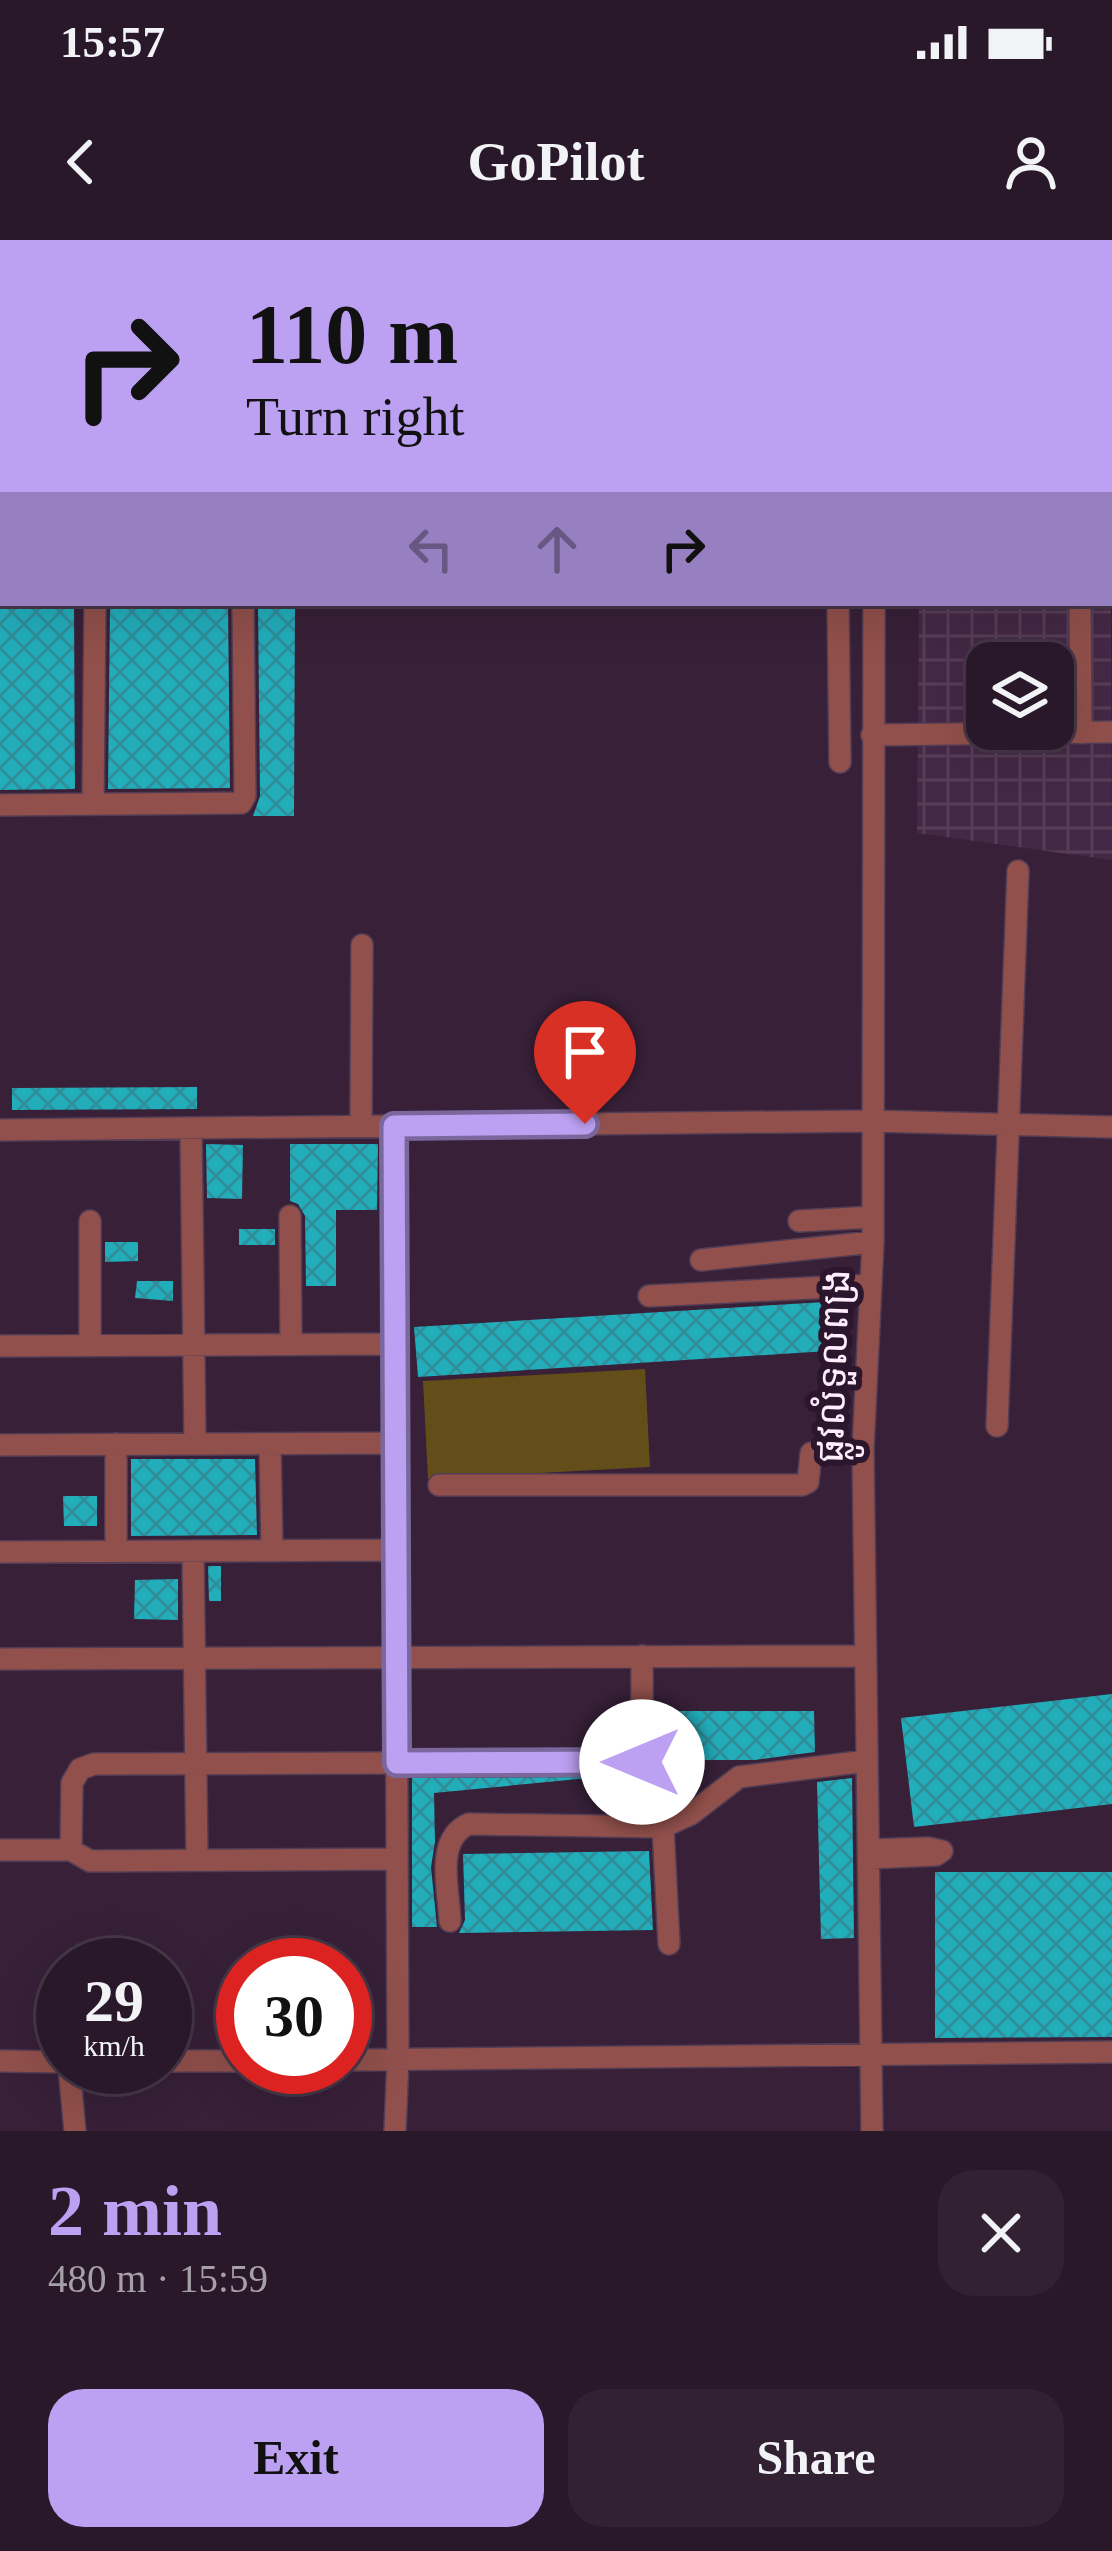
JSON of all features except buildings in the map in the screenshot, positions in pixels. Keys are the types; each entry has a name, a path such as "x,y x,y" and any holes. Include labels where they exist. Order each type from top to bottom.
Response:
{"street":[{"path":"0,240 14,240"},
{"path":"93,804 94,606"},
{"path":"0,805 241,803 245,796 243,606"},
{"path":"838,606 840,762"},
{"name":"ផ្លូវលំទួលពង្រ","path":"872,2131 863,1449 873,1242 874,606"},
{"path":"1080,606 1081,733"},
{"path":"872,735 1112,732"},
{"path":"997,1426 1018,872"},
{"path":"361,1126 362,945"},
{"path":"0,1130 872,1121 1112,1127"},
{"path":"394,1126 395,2131"},
{"path":"191,1129 194,1444"},
{"path":"290,1216 291,1345"},
{"path":"799,1221 873,1217"},
{"path":"90,1221 90,1346"},
{"path":"700,1260 873,1242"},
{"path":"650,1296 870,1285"},
{"path":"0,1346 394,1344"},
{"path":"0,1444 394,1443"},
{"path":"116,1444 116,1551"},
{"path":"270,1444 272,1551"},
{"path":"440,1485 802,1485 808,1482 811,1453 863,1449"},
{"path":"0,1552 395,1550"},
{"path":"193,1551 197,1860"},
{"path":"71,1850 72,1783 80,1768 94,1764 642,1762 642,1656"},
{"path":"0,1659 865,1656"},
{"path":"450,1921 447,1846 457,1829 469,1824 663,1827 691,1814 739,1777 866,1761"},
{"path":"663,1827 669,1944"},
{"path":"0,1850 71,1850 90,1861 397,1859"},
{"path":"372,2059 1112,2052"},
{"path":"0,2061 36,2063"},
{"path":"70,2094 75,2131"}],"shaded area":[{"path":"919,606 1111,606 1112,860 917,833"},
{"path":"645,1369 650,1467 428,1479 423,1381"}],"route":[{"path":"585,1124 394,1126 397,1763 642,1762"}]}
